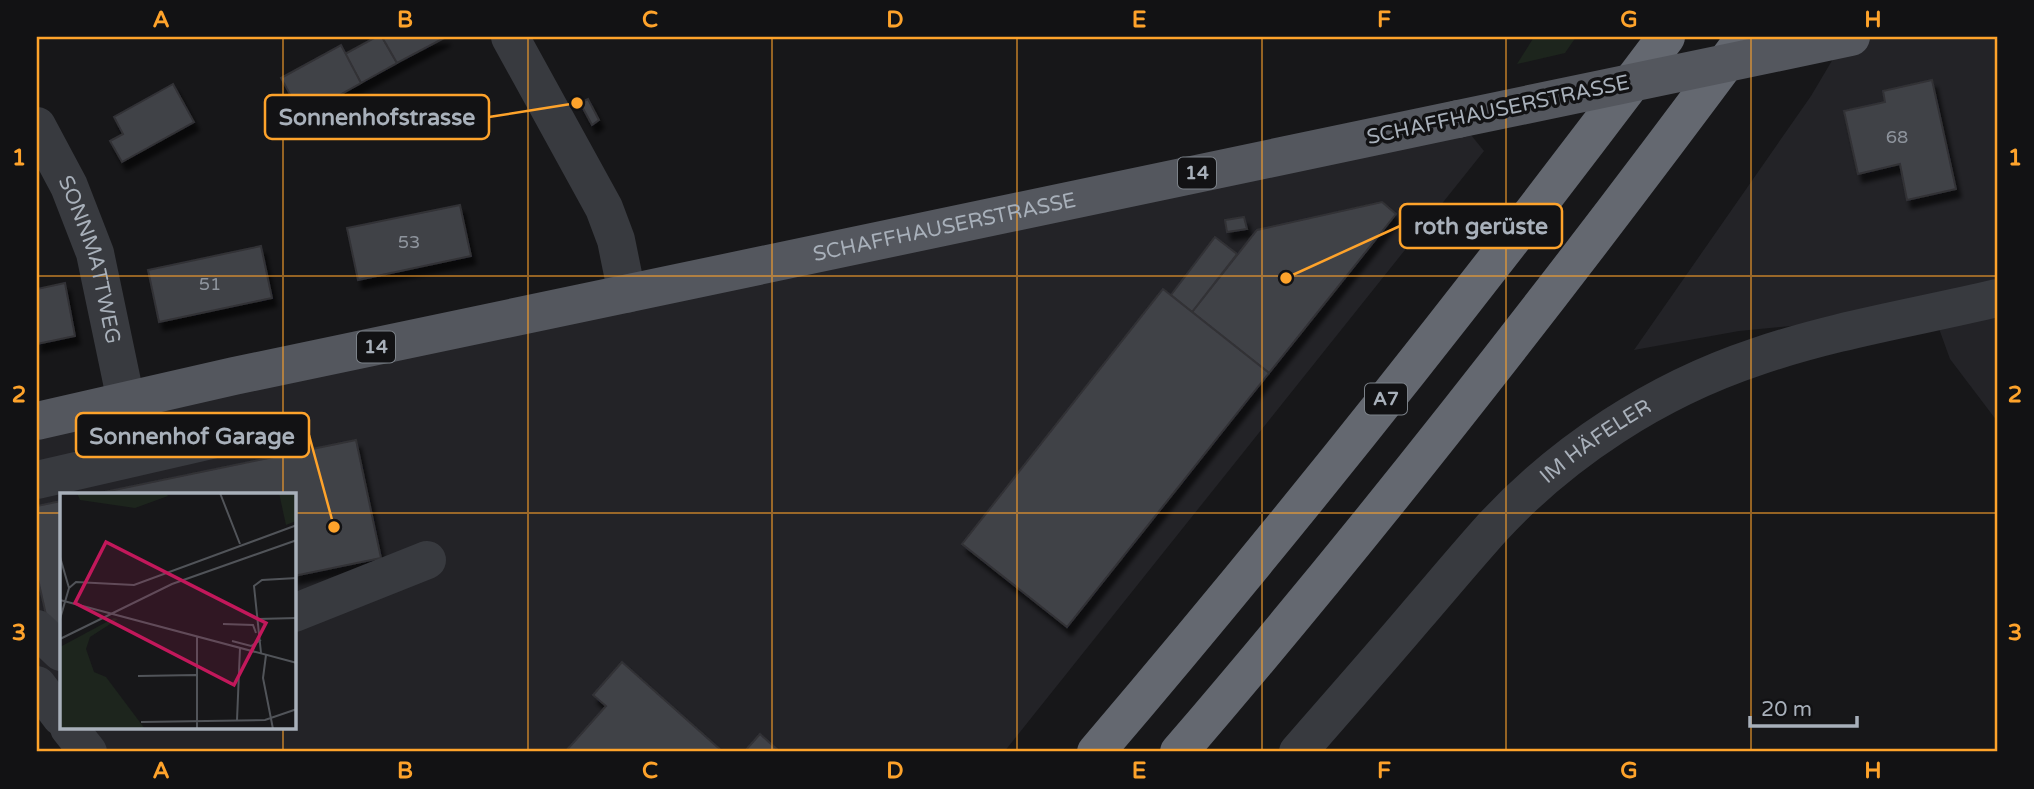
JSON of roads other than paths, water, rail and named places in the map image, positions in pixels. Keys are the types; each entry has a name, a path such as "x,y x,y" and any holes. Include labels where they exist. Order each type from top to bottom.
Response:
{"highway":[{"name":"A7","path":"1096,752 1317,486 1548,194 1666,37"},
{"path":"1179,752 1420,459 1595,236 1745,37"}],"main road":[{"name":"SCHAFFHAUSERSTRASSE","path":"37,421 626,294 1851,37"}],"street":[{"path":"510,37 604,208 616,240 626,294"},
{"name":"SONNMATTWEG","path":"37,126 69,186 95,253 125,401"},
{"name":"IM HÄFELER","path":"1298,752 1493,527 1559,467 1622,420 1664,396 1765,354 1799,343 1997,298"},
{"path":"37,480 246,432"},
{"path":"296,611 427,560"},
{"path":"37,629 60,651"},
{"path":"37,685 60,716"},
{"path":"71,730 88,752"}],"place":[{"name":"Sonnenhofstrasse","path":"577,103"},
{"name":"roth gerüste","path":"1286,278"},
{"name":"Sonnenhof Garage","path":"334,527"}]}
